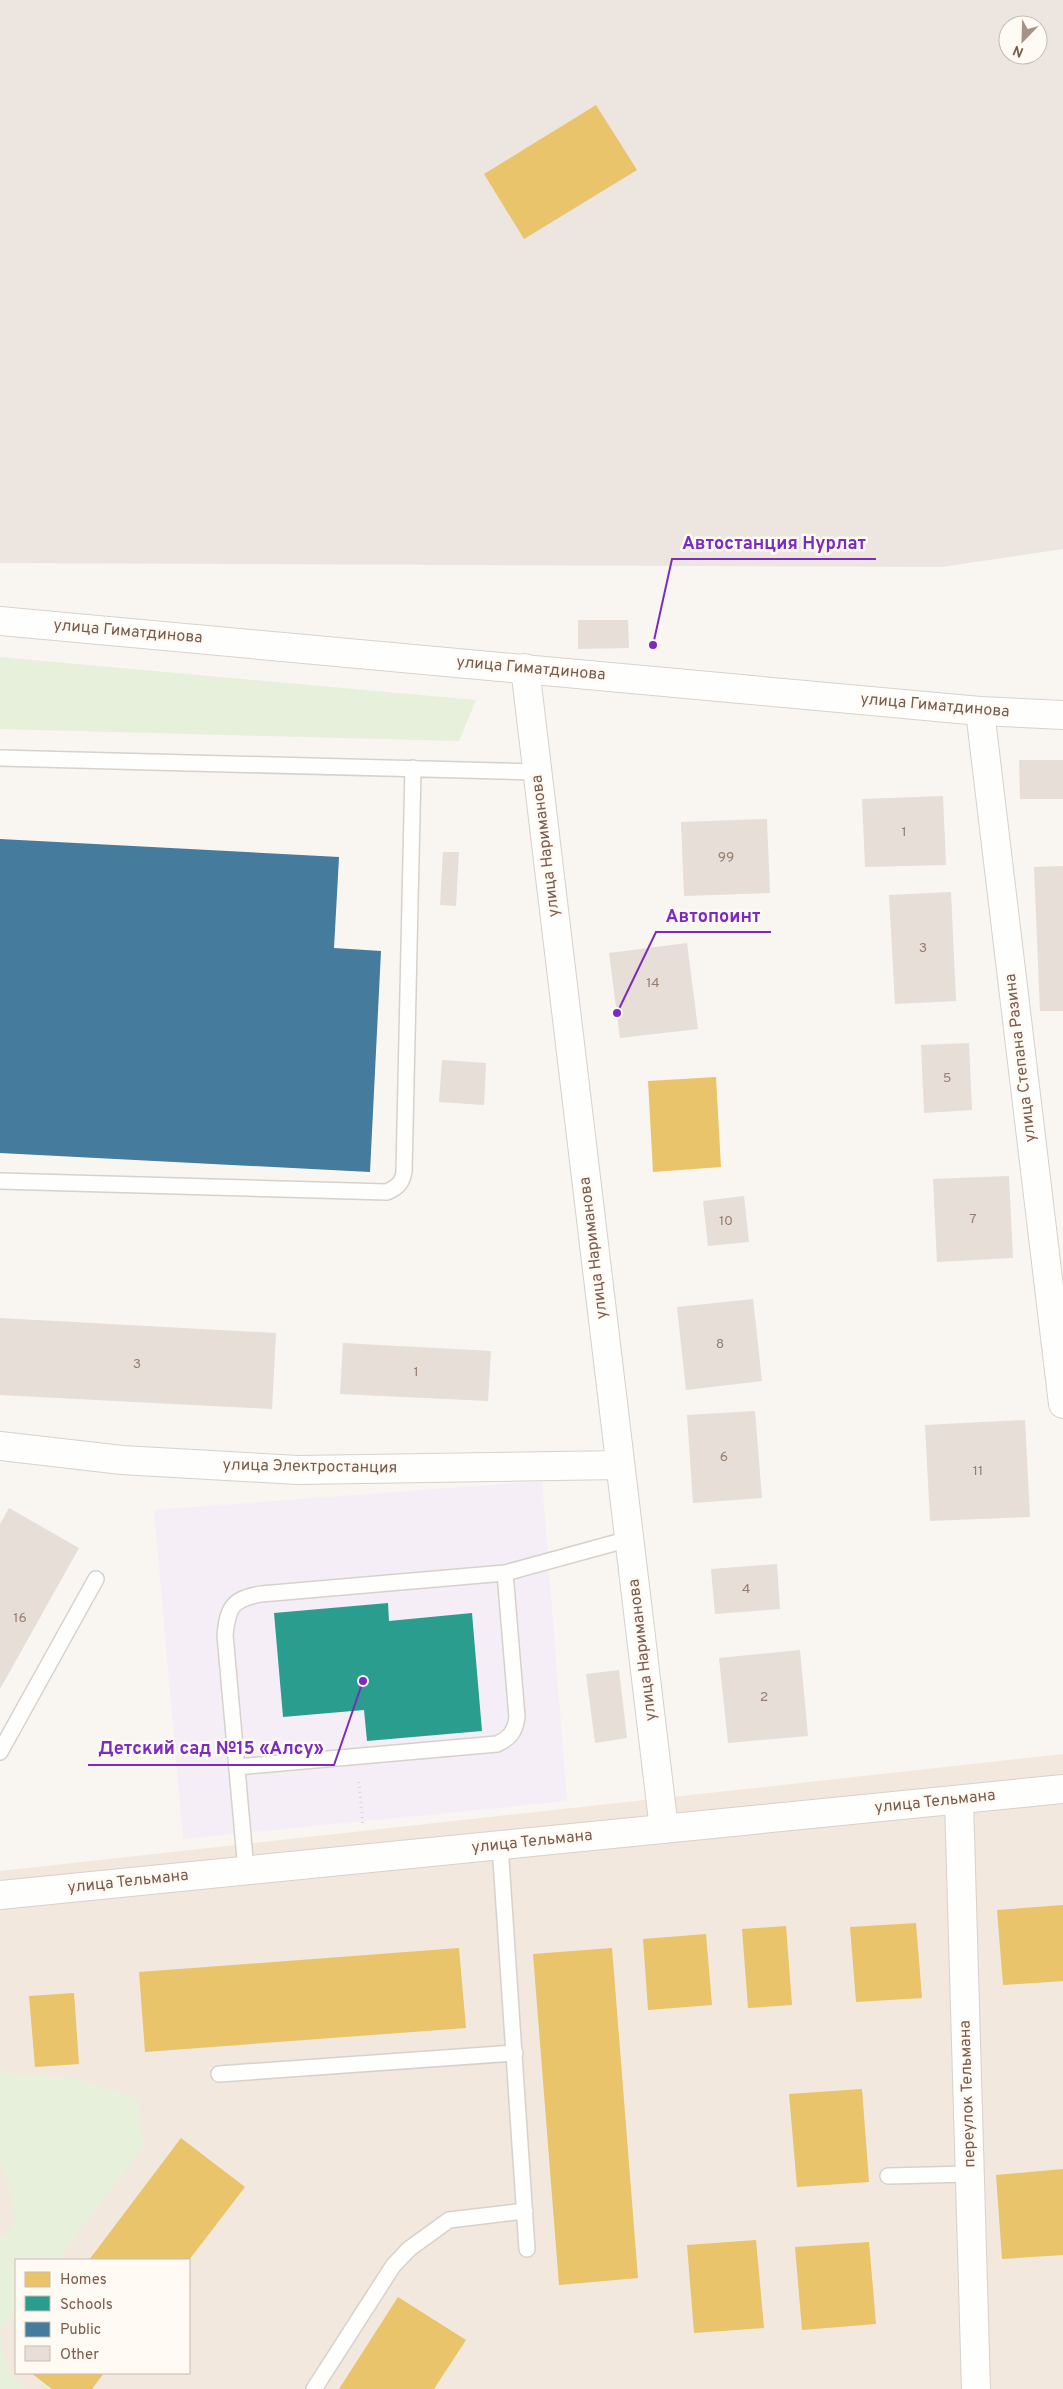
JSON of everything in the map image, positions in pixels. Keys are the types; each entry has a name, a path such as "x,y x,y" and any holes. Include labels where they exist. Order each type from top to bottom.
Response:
{"street":[{"name":"улица Гиматдинова","path":"0,621 980,711 1063,715"},
{"name":"улица Нариманова","path":"525,668 664,1829"},
{"name":"улица Степана Разина","path":"980,711 1063,1404"},
{"name":"улица Электростанция","path":"0,1446 122,1460 298,1470 620,1466"},
{"name":"улица Тельмана","path":"0,1895 1063,1789"},
{"name":"переулок Тельмана","path":"959,1800 976,2389"}],"lane":[{"path":"0,758 537,772"},
{"path":"0,1181 387,1192 402,1182 404,1172 413,768"},
{"path":"246,1870 225,1635 227,1614 242,1598 261,1594 504,1573 629,1539"},
{"path":"236,1767 497,1744 507,1739 515,1730 517,1717 504,1573"},
{"path":"0,1752 96,1579"},
{"path":"500,1845 527,2249"},
{"path":"219,2074 514,2053"},
{"path":"888,2176 970,2174"},
{"path":"314,2389 393,2266 409,2249 449,2220 525,2211"}],"path":[{"path":"357,1756 363,1822"}],"shaded area":[{"path":"0,0 1063,0 1063,549 941,567 0,563"},
{"path":"542,1481 567,1801 183,1839 154,1510"},
{"path":"1063,1754 1063,2389 0,2389 0,1871"}],"green space":[{"path":"0,657 476,700 459,741 0,729"},
{"path":"0,2071 12,2074 74,2078 137,2099 144,2146 59,2259 15,2259 15,2311 0,2331 0,2237 5,2237 16,2223 6,2175 0,2164"},
{"path":"0,2332 3,2353 9,2370 25,2389 0,2389"}],"building: Homes":[{"path":"596,105 637,170 524,239 484,174"},
{"path":"716,1077 721,1167 653,1172 648,1081"},
{"path":"1063,1905 1063,1981 1003,1985 997,1910"},
{"path":"916,1923 922,1998 856,2002 850,1927"},
{"path":"786,1926 792,2005 748,2008 742,1929"},
{"path":"706,1934 712,2005 648,2010 643,1939"},
{"path":"459,1948 466,2028 145,2052 139,1972"},
{"path":"612,1948 638,2278 559,2285 533,1954"},
{"path":"74,1993 79,2064 35,2067 29,1996"},
{"path":"862,2089 869,2182 797,2187 789,2094"},
{"path":"181,2138 245,2187 190,2259 90,2259"},
{"path":"1063,2169 1063,2255 1002,2259 996,2175"},
{"path":"756,2240 764,2328 694,2333 687,2245"},
{"path":"869,2242 876,2324 802,2330 795,2247"},
{"path":"398,2297 466,2340 434,2389 339,2389"},
{"path":"32,2374 103,2374 92,2389 52,2389"}],"building: Schools":[{"path":"388,1603 389,1621 472,1613 482,1731 367,1741 364,1710 283,1717 274,1613"}],"building: Public":[{"path":"0,839 339,857 334,948 381,951 370,1172 0,1153"}],"building: Other":[{"path":"578,620 628,620 629,648 578,649"},
{"path":"1019,760 1063,760 1063,799 1020,799"},
{"path":"943,796 946,865 865,867 862,799"},
{"path":"767,819 770,893 684,896 681,822"},
{"path":"443,852 459,852 456,906 440,905"},
{"path":"1063,866 1063,1011 1040,1011 1034,867"},
{"path":"951,892 956,1001 895,1004 889,895"},
{"path":"687,943 698,1029 620,1038 609,953"},
{"path":"969,1043 972,1110 924,1113 921,1045"},
{"path":"442,1060 486,1063 484,1105 439,1102"},
{"path":"1009,1176 1013,1258 937,1262 933,1179"},
{"path":"744,1196 749,1242 708,1246 703,1201"},
{"path":"753,1299 762,1381 686,1390 677,1307"},
{"path":"0,1318 276,1333 272,1409 0,1395"},
{"path":"343,1343 491,1351 488,1401 340,1394"},
{"path":"755,1411 762,1498 693,1503 687,1415"},
{"path":"1025,1420 1030,1517 930,1521 925,1425"},
{"path":"9,1508 79,1548 0,1689 0,1524"},
{"path":"777,1564 780,1609 715,1614 711,1569"},
{"path":"800,1650 808,1736 728,1743 719,1658"},
{"path":"619,1670 627,1738 595,1743 586,1674"}],"place":[{"name":"Автостанция Нурлат","path":"653,645"},
{"name":"Автопоинт","path":"617,1013"},
{"name":"Детский сад №15 «Алсу»","path":"363,1681"}]}
